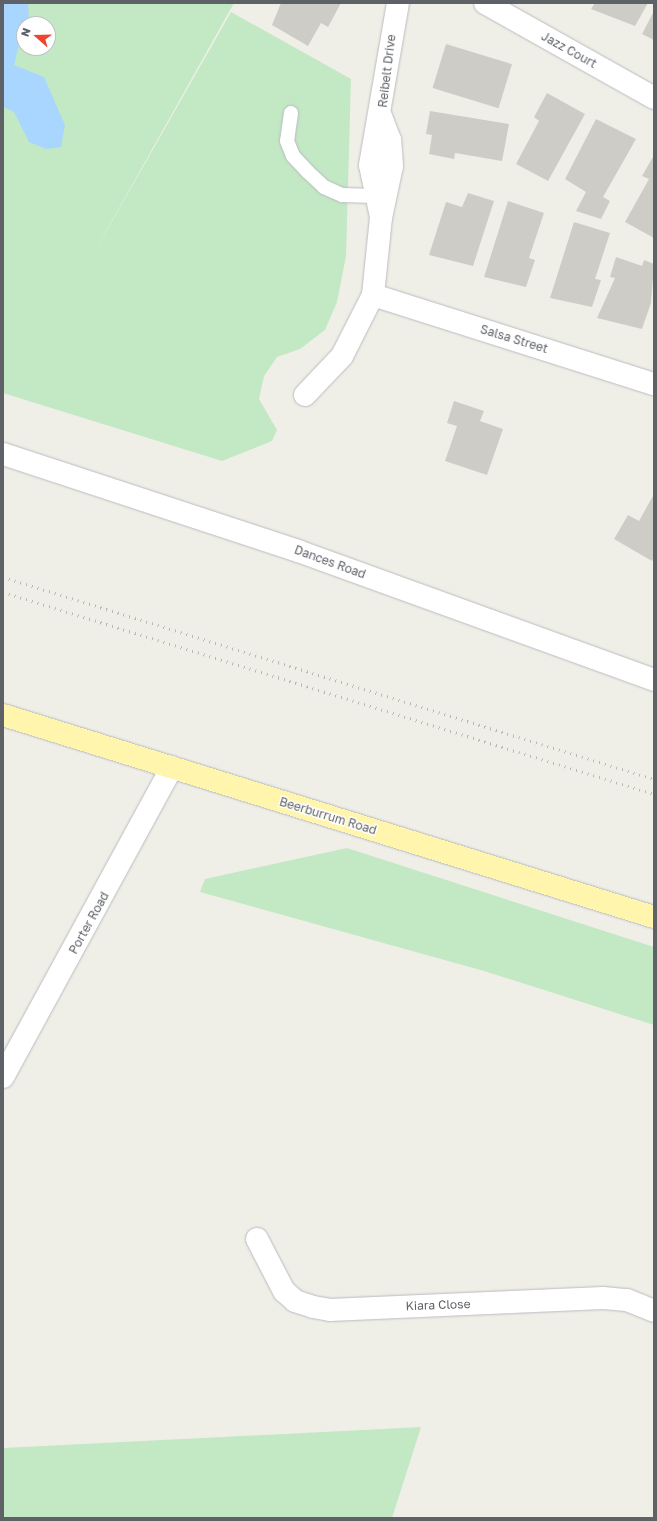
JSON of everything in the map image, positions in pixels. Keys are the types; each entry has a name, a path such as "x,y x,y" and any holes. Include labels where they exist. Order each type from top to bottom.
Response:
{"main road":[{"name":"Beerburrum Road","path":"3,714 654,917"}],"street":[{"name":"Reibelt Drive","path":"381,218 374,196 370,165 373,142 382,116 386,54 398,3"},
{"name":"Jazz Court","path":"485,3 654,98"},
{"name":"Reibelt Drive","path":"305,395 342,356 373,295 381,218 392,166 390,140 382,116"},
{"name":"Salsa Street","path":"373,295 654,384"},
{"name":"Dances Road","path":"3,454 298,551 654,680"},
{"name":"Porter Road","path":"3,1076 172,767"},
{"name":"Kiara Close","path":"257,1239 284,1291 294,1301 313,1307 330,1310 602,1298 627,1300 654,1311"}],"lane":[{"path":"291,113 287,141 293,156 308,172 324,187 342,195 374,196"}],"green space":[{"path":"3,3 234,3 85,269 231,12 351,79 346,256 337,302 325,330 300,349 277,357 264,376 259,399 277,430 272,441 222,461 3,393"},
{"path":"347,848 654,947 654,1025 484,971 200,892 205,879"},
{"path":"421,1427 392,1518 3,1518 3,1448"}],"water":[{"path":"3,3 28,3 29,16 16,16 16,56 14,65 44,77 65,125 61,147 46,149 29,142 14,112 3,107"}],"building":[{"path":"281,3 341,3 328,27 321,23 308,46 272,25"},
{"path":"595,3 648,3 635,26 591,9"},
{"path":"654,11 654,40 642,34"},
{"path":"446,44 512,64 499,108 433,88"},
{"path":"547,93 585,114 548,181 516,164 539,121 534,117"},
{"path":"430,111 509,124 502,161 455,153 454,159 429,154 432,135 426,134"},
{"path":"596,119 636,139 603,197 610,201 601,219 576,211 586,192 565,179"},
{"path":"654,155 654,238 625,222 649,179 642,176"},
{"path":"468,193 494,201 473,266 429,255 446,202 462,207"},
{"path":"508,201 544,213 529,258 535,260 526,287 484,277"},
{"path":"574,222 610,233 595,279 601,280 592,307 550,298"},
{"path":"616,257 642,266 644,260 654,264 651,303 642,329 597,318 615,278 610,277"},
{"path":"454,401 484,411 480,421 503,429 487,475 445,461 457,426 447,423"},
{"path":"654,494 654,557 652,561 614,539 628,515 639,521"}],"railway":[{"path":"3,577 654,779"},
{"path":"3,592 654,794"}]}
